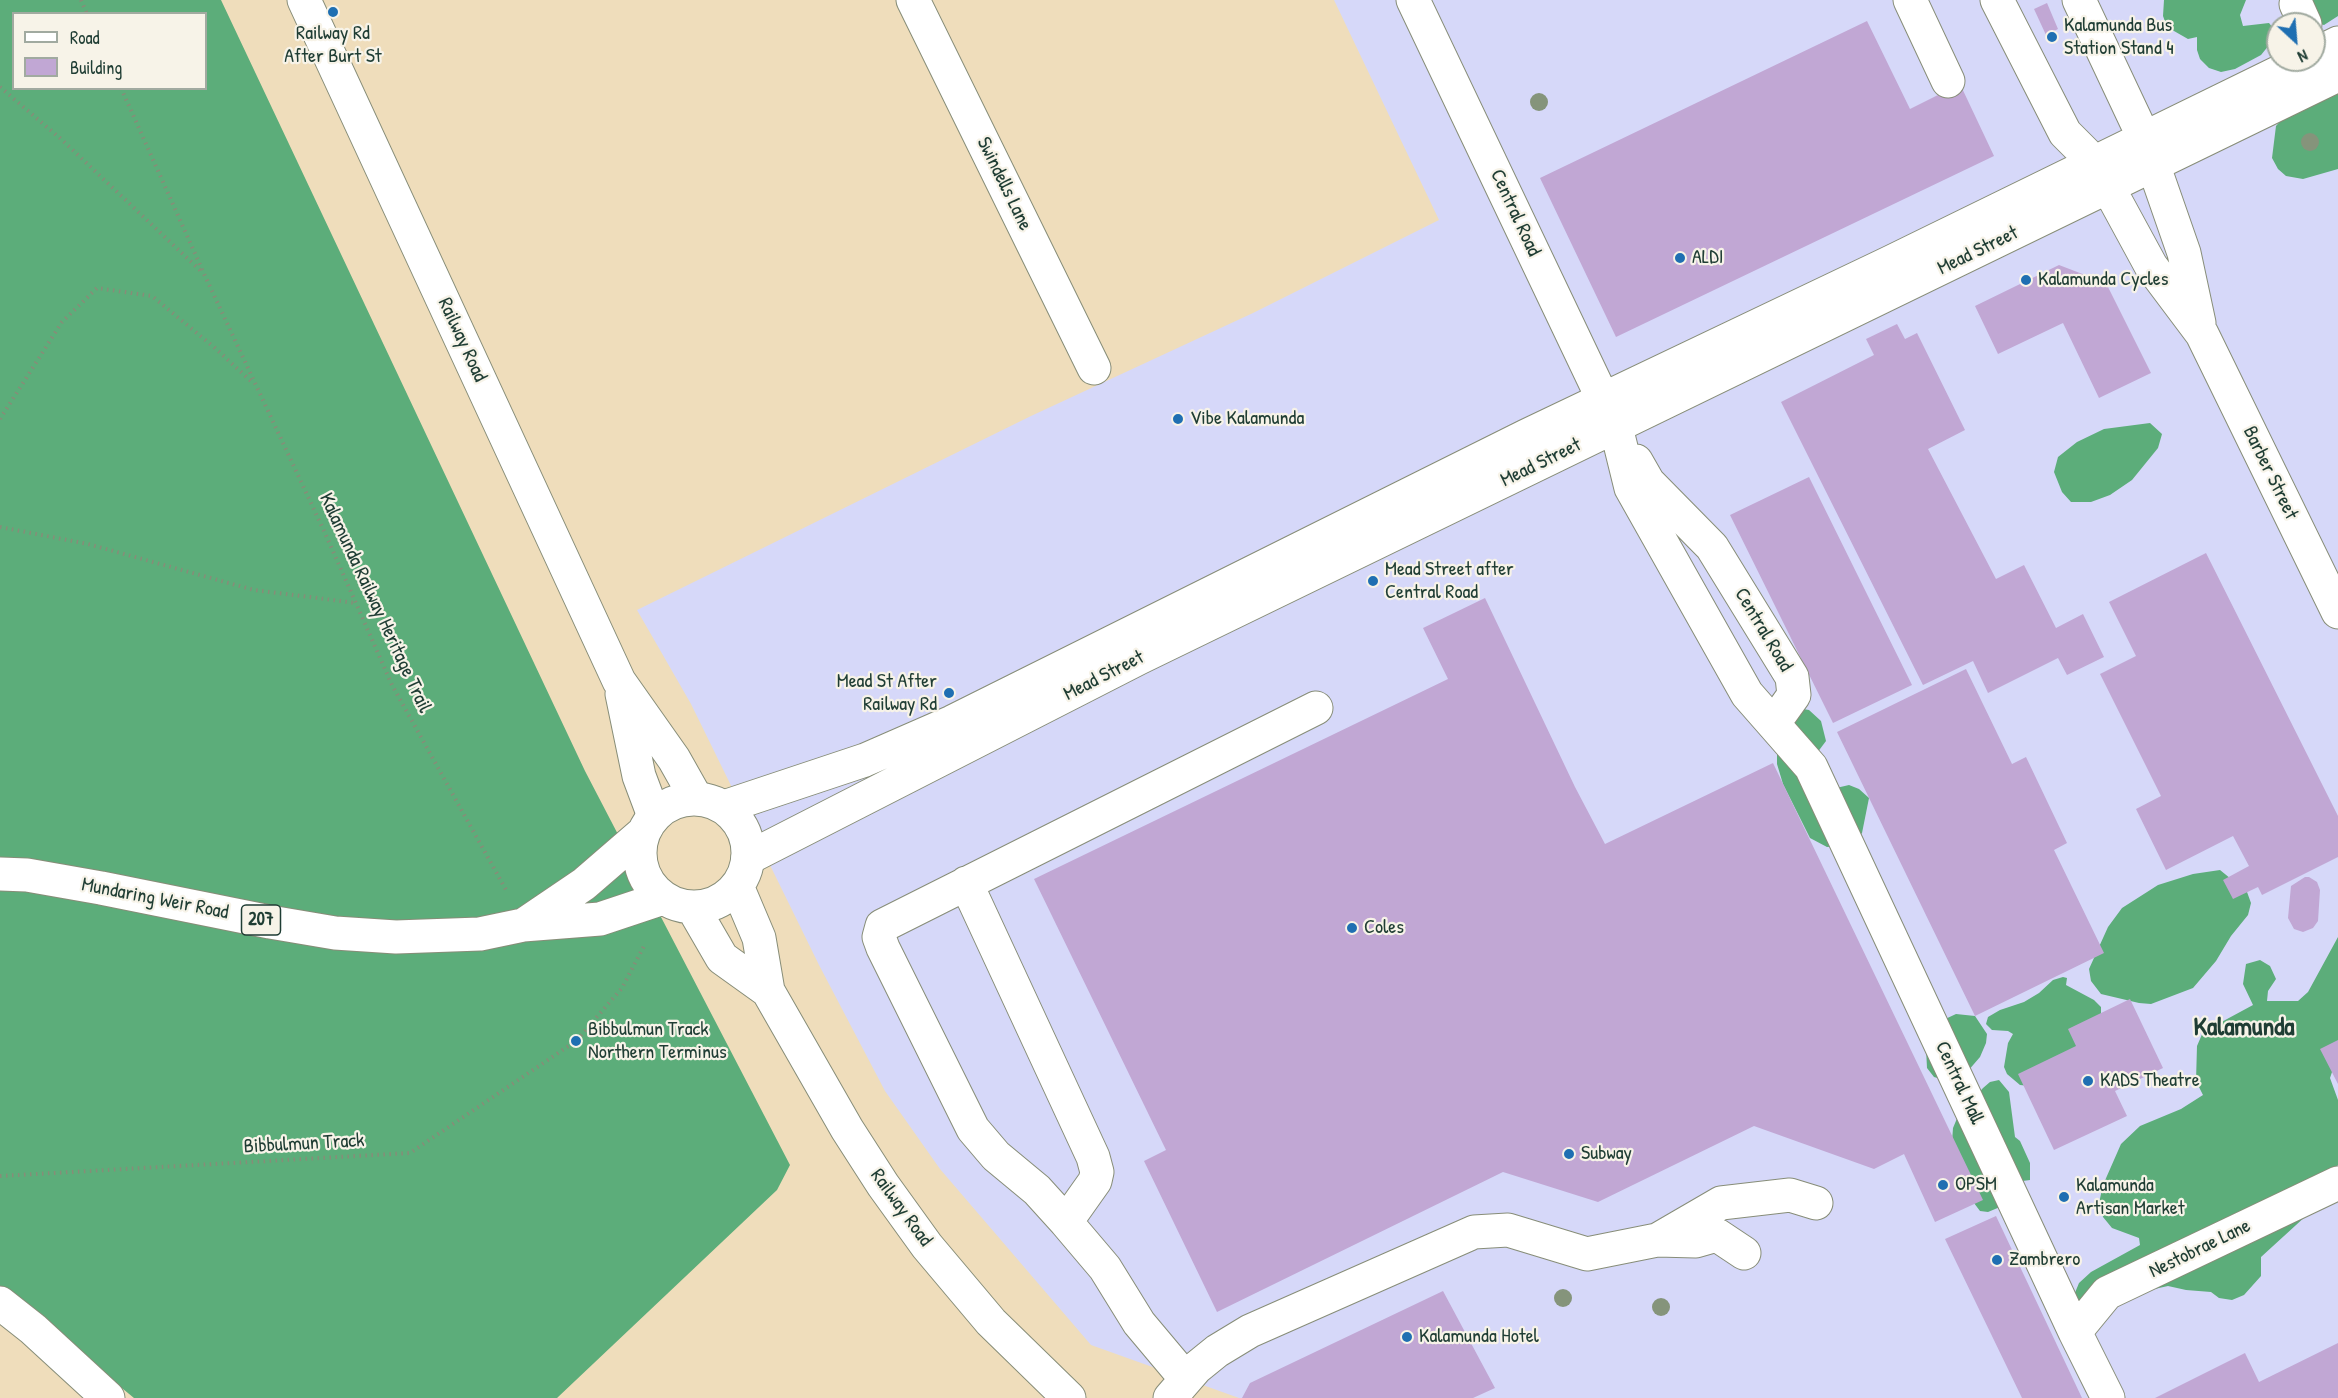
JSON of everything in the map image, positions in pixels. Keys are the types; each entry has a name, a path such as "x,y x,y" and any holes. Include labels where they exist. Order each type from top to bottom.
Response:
{"street":[{"name":"Railway Road","path":"304,0 620,681 674,759 710,802"},
{"name":"Swindells Lane","path":"913,0 1094,368"},
{"name":"Central Road","path":"1413,0 1610,413 1648,482 1712,547 1792,677 1794,695 1774,723"},
{"path":"1910,0 1948,81"},
{"name":"Barber Street","path":"1997,0 2065,134 2101,175 2151,266 2202,334 2338,612"},
{"name":"Barber Street","path":"2079,0 2149,151 2184,253 2202,334"},
{"name":"Mead Street","path":"710,802 865,760 952,722 1610,413 2101,175 2149,151 2273,72"},
{"name":"Central Road","path":"1610,413 1631,488 1747,694 1811,767"},
{"name":"Mead Street","path":"742,872 1139,657 1610,413"},
{"name":"Railway Road","path":"620,681 648,824"},
{"path":"1316,708 882,926 879,937 883,948 973,1129 996,1156 1036,1190 1105,1268 1178,1389 1217,1351 1250,1331 1474,1232 1508,1230 1587,1254 1657,1240 1696,1240 1717,1235 1744,1253"},
{"name":"Central Mall","path":"1811,767 2074,1332 2108,1398"},
{"name":"207","path":"648,824 673,802 710,802"},
{"path":"710,802 738,821 747,838 742,872"},
{"path":"648,824 640,857 647,880 678,903"},
{"name":"Mundaring Weir Road","path":"523,926 584,885 648,824"},
{"name":"Railway Road","path":"742,872 759,938 768,992 847,1129 883,1185 927,1246 991,1322 1069,1398"},
{"name":"207","path":"678,903 720,900 742,872"},
{"name":"Mundaring Weir Road","path":"0,874 27,875 101,888 335,933 396,937 480,934 523,926 600,919 678,903"},
{"path":"966,883 1094,1157 1097,1172 1095,1180 1066,1222"},
{"name":"Railway Road","path":"678,903 722,958 768,992"},
{"name":"Nestobrae Lane","path":"2074,1332 2107,1293 2338,1183"},
{"path":"1657,1240 1721,1203 1790,1195 1816,1203"},
{"path":"0,1303 33,1329 108,1398"}],"path":[{"name":"Kalamunda Railway Heritage Trail","path":"0,87 61,139 205,276"},
{"name":"Kalamunda Railway Heritage Trail","path":"122,90 392,685 498,875 523,926"},
{"name":"Kalamunda Railway Heritage Trail","path":"0,419 62,322 97,288 152,296 256,385"},
{"path":"0,527 88,544 255,590 356,603"},
{"name":"Bibbulmun Track","path":"0,1176 410,1153 576,1041 622,988 645,943"}],"shaded area":[{"path":"1334,0 2338,0 2338,1398 1239,1398 1091,1345 940,1169 885,1091 819,965 691,704 637,610 1031,416 1253,313 1439,220"}],"green space":[{"path":"0,0 221,0 585,771 790,1165 777,1190 557,1398 134,1398 0,1288"},
{"path":"2164,0 2246,0 2240,15 2243,26 2266,23 2266,49 2261,55 2235,69 2221,72 2209,68 2200,59 2197,37 2188,39 2167,27 2163,16"},
{"path":"2312,0 2338,0 2338,16 2326,24 2326,12 2315,12"},
{"path":"2338,72 2338,169 2303,179 2286,176 2278,169 2272,158 2276,126"},
{"path":"2150,423 2162,434 2158,448 2132,480 2110,495 2091,502 2071,502 2062,492 2054,472 2058,457 2077,442 2104,429"},
{"path":"1803,709 1809,710 1821,721 1826,741 1814,757 1832,789 1849,785 1859,789 1869,798 1862,833 1852,845 1827,847 1810,838 1783,784 1777,764 1777,749"},
{"path":"2220,870 2247,892 2251,903 2248,915 2231,936 2216,961 2193,988 2151,1004 2101,994 2091,981 2089,969 2108,927 2122,908 2158,885 2193,874"},
{"path":"2338,937 2338,1066 2330,1078 2338,1100 2338,1165 2328,1177 2307,1215 2261,1257 2261,1276 2244,1295 2232,1300 2219,1298 2211,1292 2168,1286 2150,1290 2108,1309 2072,1300 2079,1283 2091,1272 2140,1245 2139,1238 2112,1228 2103,1217 2099,1203 2103,1185 2121,1144 2140,1126 2181,1109 2203,1095 2196,1081 2197,1046 2203,1032 2253,1005 2243,984 2246,964 2260,960 2270,966 2276,979 2268,991 2267,1001 2298,1001 2308,992"},
{"path":"2067,978 2066,985 2094,1000 2101,1007 2101,1019 2080,1039 2074,1051 2030,1086 2020,1085 2007,1074 2004,1067 2008,1043 2013,1034 2008,1031 1992,1030 1986,1024 1988,1017 2000,1010 2024,1002 2039,993 2053,980"},
{"path":"1956,1014 1975,1016 1987,1034 1986,1043 1980,1057 1961,1079 1934,1077 1927,1068 1926,1048 1941,1021"},
{"path":"1999,1080 2009,1092 2015,1137 2020,1141 2030,1163 2030,1180 2015,1182 2000,1207 1988,1212 1980,1211 1971,1199 1952,1142 1953,1128 1958,1116 1983,1088 1990,1082"}],"building":[{"path":"2047,3 2058,29 2046,35 2034,9"},
{"name":"ALDI","path":"1867,21 1910,109 1960,84 1994,156 1616,337 1540,178"},
{"path":"2059,265 2106,283 2151,373 2099,398 2063,323 1998,354 1975,306"},
{"path":"1897,324 1905,339 1917,333 1965,430 1928,449 1996,579 2024,565 2056,628 2083,614 2104,657 2067,675 2058,658 1988,693 1973,661 1923,685 1781,402 1874,355 1866,339"},
{"path":"1809,477 1912,685 1833,723 1730,515"},
{"path":"2206,553 2338,816 2338,857 2262,895 2258,887 2233,899 2223,880 2249,866 2233,836 2166,870 2136,809 2161,796 2100,674 2136,656 2109,602"},
{"path":"1485,598 1575,787 1605,844 1773,763 1983,1200 1935,1222 1904,1154 1874,1169 1754,1126 1598,1202 1503,1172 1217,1312 1144,1161 1166,1150 1034,879 1448,679 1423,628"},
{"path":"1966,669 2012,764 2026,757 2067,843 2054,850 2104,953 1975,1016 1837,732"},
{"path":"2305,877 2317,882 2320,890 2318,921 2313,928 2303,932 2294,929 2288,918 2291,886"},
{"path":"2130,999 2163,1068 2115,1091 2127,1116 2054,1150 2018,1074 2076,1046 2068,1029"},
{"path":"2338,1040 2338,1084 2320,1049"},
{"path":"1996,1216 2082,1398 2022,1398 1945,1239"},
{"name":"Kalamunda Hotel","path":"1443,1291 1495,1388 1473,1398 1242,1398 1250,1383"},
{"path":"2338,1343 2338,1398 2155,1398 2245,1353 2259,1382"}],"place":[{"name":"Railway Rd After Burt St","path":"333,12"},
{"name":"Kalamunda Bus Station Stand 4","path":"2052,37"},
{"name":"ALDI","path":"1680,258"},
{"name":"Kalamunda Cycles","path":"2026,280"},
{"name":"Vibe Kalamunda","path":"1178,419"},
{"name":"Mead Street after Central Road","path":"1373,581"},
{"name":"Mead St After Railway Rd","path":"949,693"},
{"name":"Coles","path":"1352,928"},
{"name":"Bibbulmun Track Northern Terminus","path":"576,1041"},
{"name":"KADS Theatre","path":"2088,1081"},
{"name":"Subway","path":"1569,1154"},
{"name":"OPSM","path":"1943,1185"},
{"name":"Kalamunda Artisan Market","path":"2064,1197"},
{"name":"Zambrero","path":"1997,1260"},
{"name":"Kalamunda Hotel","path":"1407,1337"}],"district":[{"name":"Kalamunda","path":"2244,1028"}]}
